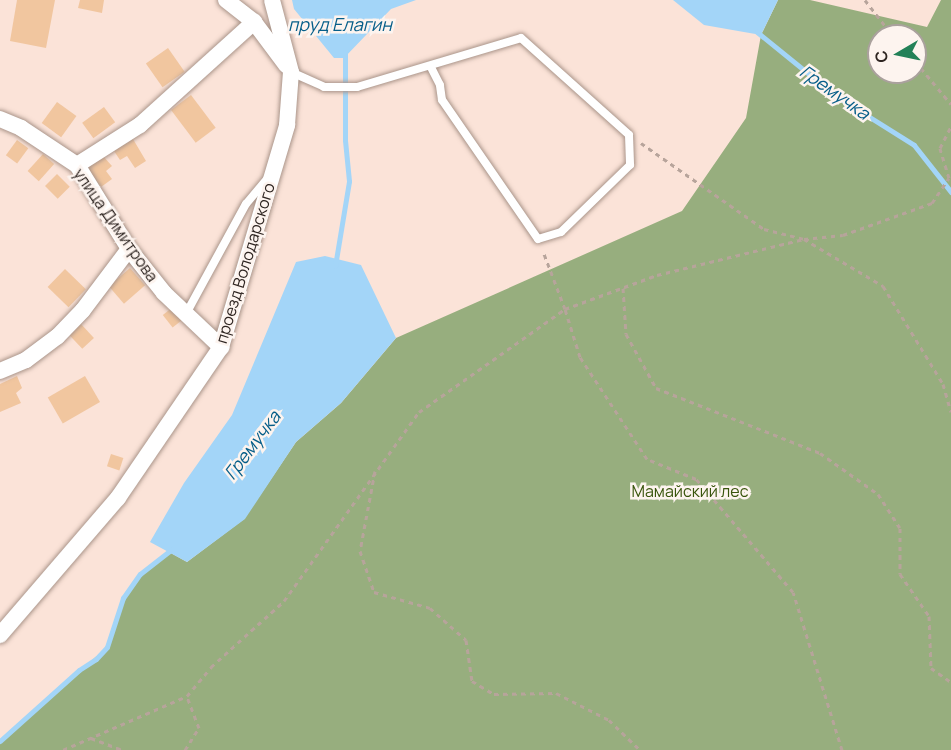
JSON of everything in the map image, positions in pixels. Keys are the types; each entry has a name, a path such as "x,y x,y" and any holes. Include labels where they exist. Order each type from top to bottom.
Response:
{"street":[{"path":"226,0 254,22 291,72"},
{"name":"проезд Володарского","path":"0,635 118,498 221,347 287,125 291,72 272,0"},
{"path":"77,165 140,125 254,22"},
{"name":"улица Димитрова","path":"0,120 21,128 77,165 129,249 164,293 187,312 221,347"},
{"path":"0,371 26,360 57,337 83,310 129,249"}],"lane":[{"path":"291,72 324,87 357,87 431,67 520,38 629,135 630,165 561,232 538,239 442,100 440,85 431,67"},
{"path":"187,312 246,204 273,172"}],"path":[{"path":"865,0 884,24"},
{"path":"927,75 951,104"},
{"path":"63,750 187,696 211,667 284,601 375,469 419,412 565,309 657,275 804,239 843,235 932,204 949,178 940,148 951,126"},
{"path":"629,135 764,229 804,239 883,286 943,384 951,412"},
{"path":"538,239 565,309 580,357 647,459 696,479 793,592 842,750"},
{"path":"623,288 626,334 656,388 820,453 878,494 900,528 900,574 929,616 931,668 951,682"},
{"path":"375,469 360,550 374,592 430,608 466,640 472,681 494,694 556,693 609,720 640,750"},
{"path":"185,750 200,728 187,696"},
{"path":"91,738 123,750"}],"green space":[{"name":"Мамайский лес","path":"778,0 810,0 914,24 867,24 867,84 927,84 927,27 941,0 951,0 951,750 0,750 0,741 107,647 123,598 140,574 169,552 187,562 244,519 296,442 341,403 396,338 682,211 746,118 761,35"}],"water":[{"name":"пруд Елагин","path":"292,0 416,0 391,9 344,58 334,58 294,9"},
{"path":"673,0 778,0 761,35 704,25"},
{"path":"325,256 361,265 396,338 341,403 296,442 245,519 187,562 150,542 184,483 232,415 296,262"}],"building":[{"path":"17,0 55,0 46,48 10,41"},
{"path":"80,0 104,0 102,13 78,8"},
{"path":"168,48 185,72 163,87 146,63"},
{"path":"191,95 216,128 196,143 171,110"},
{"path":"57,102 76,116 61,137 42,123"},
{"path":"104,107 115,122 93,138 82,123"},
{"path":"133,139 146,161 135,168 127,156 120,160 114,151"},
{"path":"17,140 28,148 17,164 6,155"},
{"path":"43,154 54,164 39,181 28,171"},
{"path":"103,156 112,166 106,171 112,179 101,187 87,168"},
{"path":"57,174 70,187 58,199 45,186"},
{"path":"130,268 145,285 124,304 109,286"},
{"path":"65,269 86,289 68,307 48,287"},
{"path":"173,307 183,320 173,328 163,315"},
{"path":"81,324 94,338 82,349 69,335"},
{"path":"17,376 22,388 16,393 21,403 0,412 0,384"},
{"path":"85,376 100,402 63,423 48,398"},
{"path":"111,454 123,458 119,470 107,466"}],"waterway":[{"name":"Гремучка","path":"757,32 836,96 914,145 951,192"},
{"name":"Гремучка","path":"335,266 349,181 345,140 345,52"},
{"name":"Гремучка","path":"0,741 107,647 123,598 140,574 172,549"}]}
